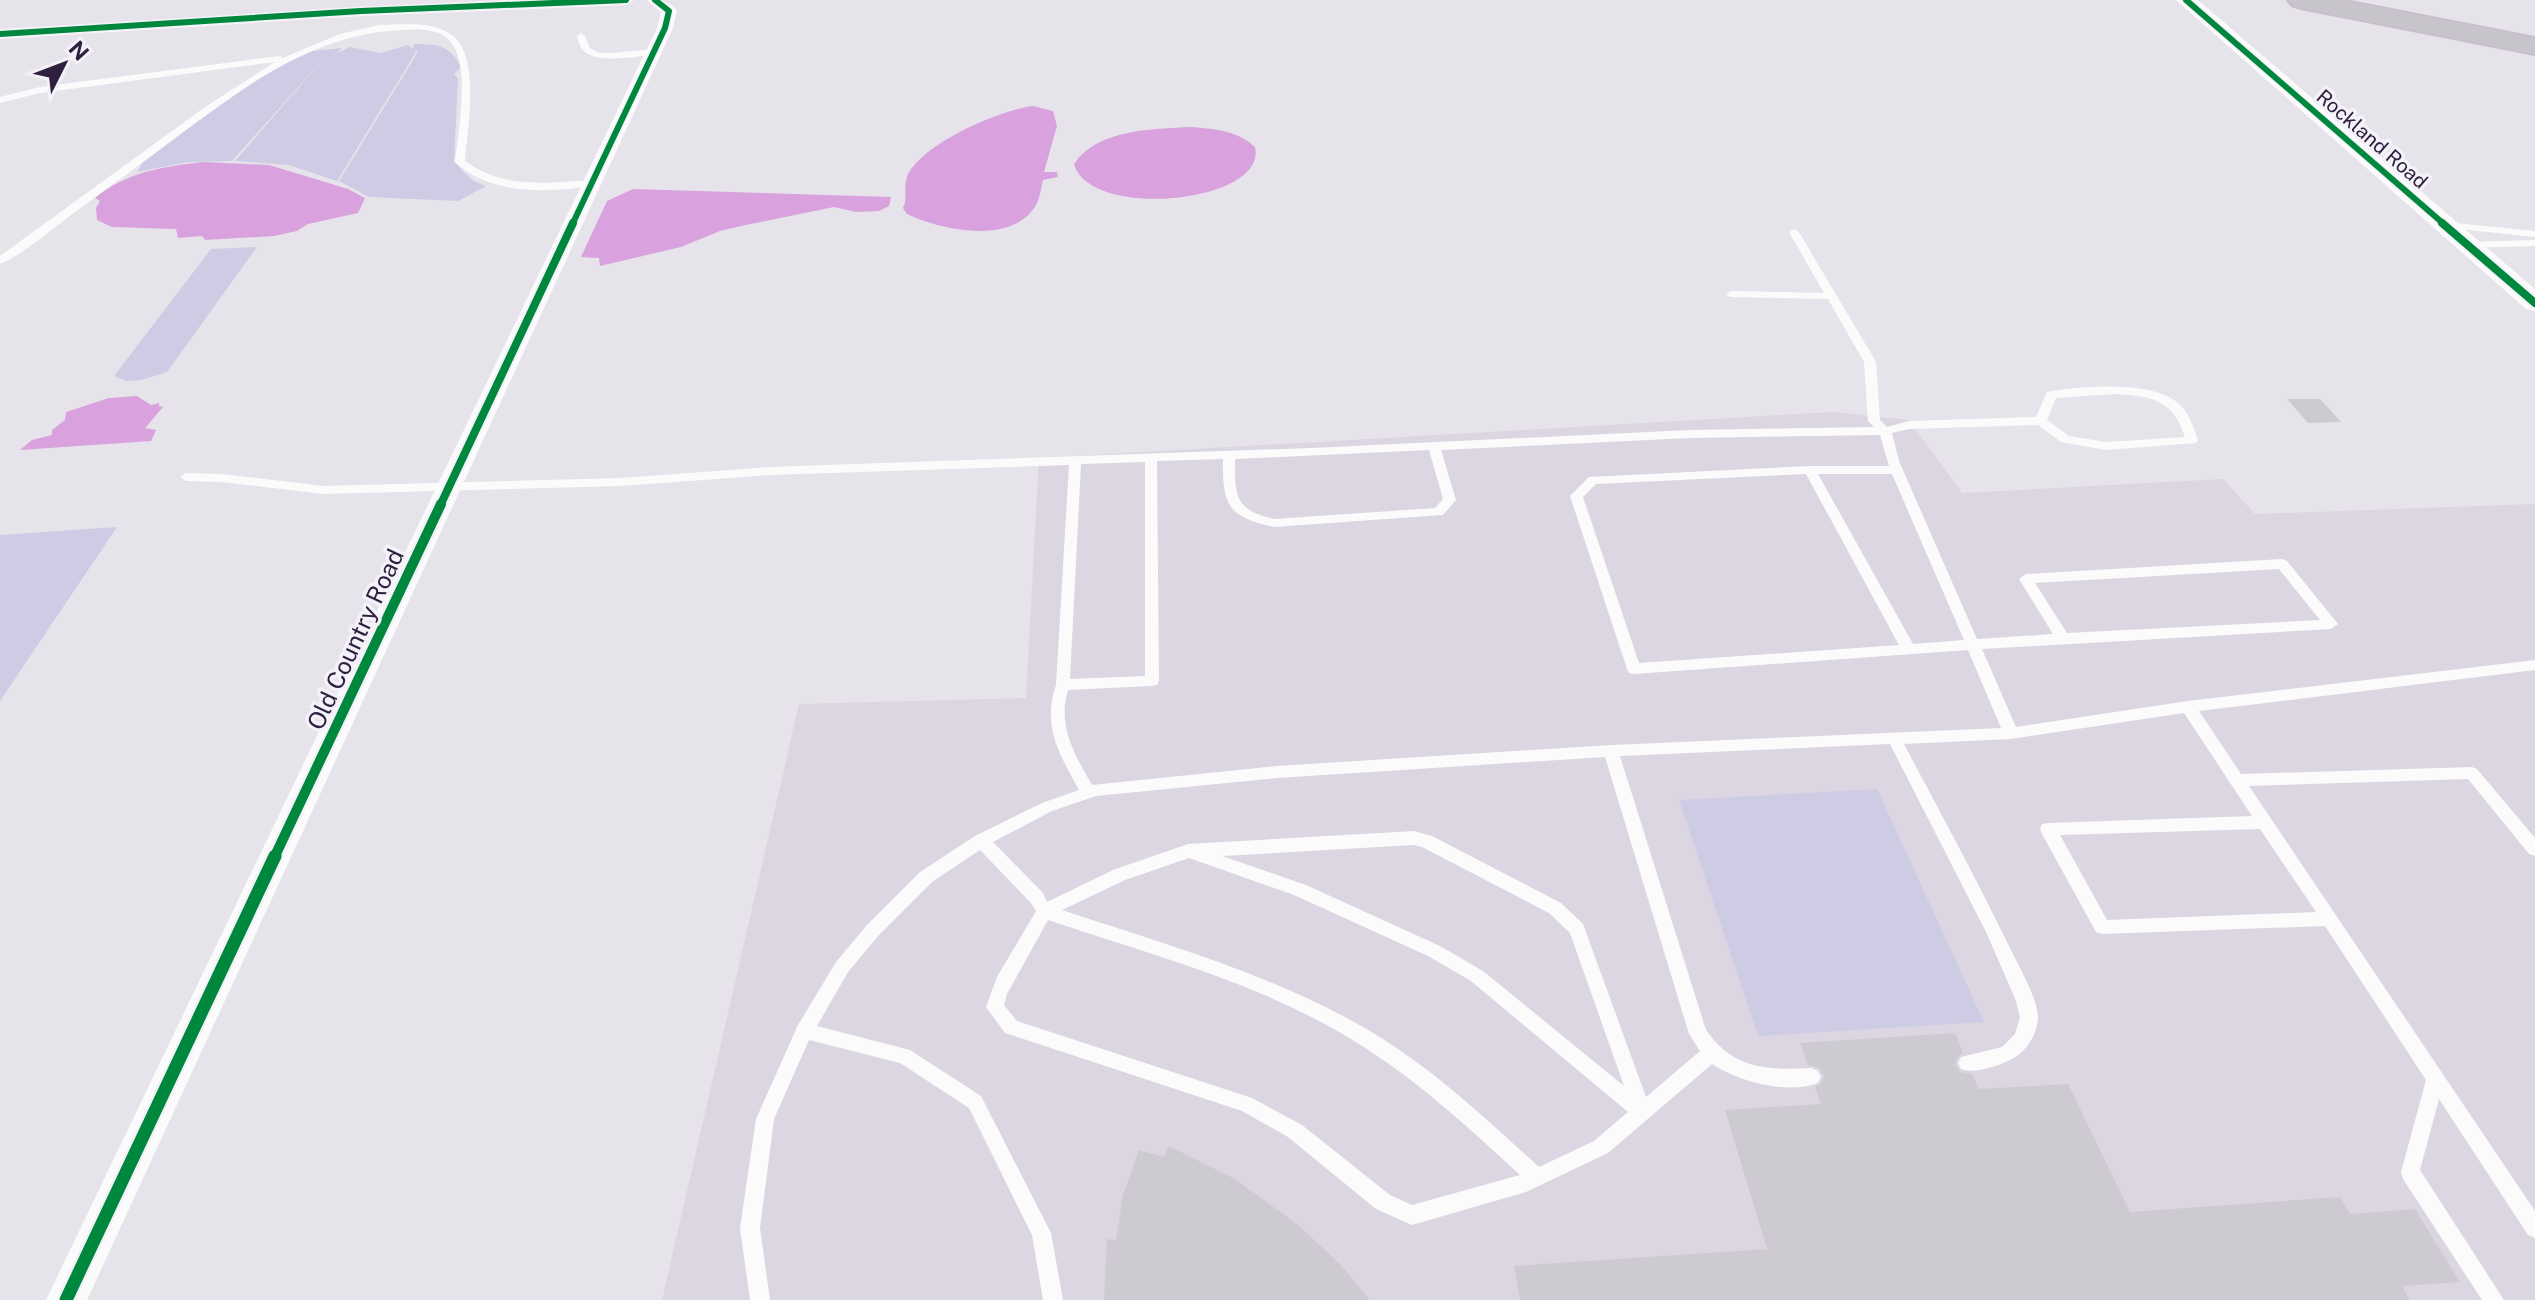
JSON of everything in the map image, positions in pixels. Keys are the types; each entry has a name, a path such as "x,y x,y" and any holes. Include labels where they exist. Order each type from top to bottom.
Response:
{"highway":[{"path":"2301,0 2535,46"},
{"path":"2418,0 2535,24"}],"street":[{"path":"0,34 361,11 626,0"},
{"name":"Old Country Road","path":"66,1300 653,52 669,11 655,0"},
{"name":"Rockland Road","path":"2186,0 2535,303"}],"lane":[{"path":"0,261 263,72 292,57 359,31 390,25 434,28 454,40 466,66 460,162 475,176 497,184 527,187 592,183"},
{"path":"581,36 586,49 597,55 653,52"},
{"path":"0,100 40,90 292,57"},
{"path":"2443,225 2535,234"},
{"path":"1794,232 1870,362 1874,421 1885,431 1897,470 2011,733"},
{"path":"2468,245 2535,243"},
{"path":"1731,294 1831,296"},
{"path":"186,477 222,478 323,490 621,482 770,471 1690,434 1885,431 1909,425 2041,421 2065,439 2106,446 2192,440 2189,421 2170,400 2144,391 2051,395 2041,421"},
{"path":"1229,454 1229,495 1235,509 1250,519 1274,523 1438,512 1450,500 1434,446"},
{"path":"1063,685 1152,681 1151,457"},
{"path":"1075,460 1063,685 1055,703 1057,733 1088,793"},
{"path":"1897,470 1810,470 1593,480 1576,496 1634,669 1908,648 2331,624 2282,564 2026,579 2063,638"},
{"path":"1810,470 1908,648"},
{"path":"760,1300 750,1228 765,1119 804,1031 842,967 873,930 926,877 981,841 1047,807 1088,793 1263,773 1611,751 2011,733 2188,707 2535,665"},
{"path":"2188,707 2535,1228"},
{"path":"1894,738 1989,924 2030,1013 2025,1033 2016,1050 1999,1057 1967,1063"},
{"path":"1611,751 1698,1034 1710,1054 1729,1066 1750,1073 1786,1078 1812,1077"},
{"path":"2237,780 2472,773 2535,849"},
{"path":"2265,822 2048,829 2102,927 2330,919"},
{"path":"1643,1113 1577,929 1555,908 1426,841 1414,838 1188,851 1119,875 1044,911 1037,929 998,993 995,1007 1011,1027 1246,1104 1295,1131 1383,1202 1412,1215 1537,1178 1601,1147 1643,1113 1710,1054"},
{"path":"981,841 1037,898 1044,911 1246,980 1331,1018 1403,1063 1457,1105 1537,1178"},
{"path":"1188,851 1300,890 1434,951 1477,976 1643,1113"},
{"path":"804,1031 904,1056 975,1102 1041,1233 1053,1300"},
{"path":"2436,1077 2410,1172 2494,1300"}],"shaded area":[{"path":"415,44 448,50 461,67 454,74 458,79 454,162 472,180 486,186 458,201 369,197 339,181 418,52 412,49"},
{"path":"408,45 416,52 337,181 289,165 235,161 326,56 232,161 188,162 137,172 144,160 267,72 312,51 342,48 338,53 350,47 381,53"},
{"path":"1033,106 1053,111 1057,126 1044,172 1057,172 1058,177 1043,180 1036,205 1025,218 1010,226 975,231 938,225 907,214 903,208 907,177 928,153 944,141 982,122"},
{"path":"1191,127 1225,131 1248,141 1255,147 1252,166 1234,181 1208,192 1175,198 1142,198 1111,193 1087,182 1074,164 1084,152 1111,137 1143,130"},
{"path":"204,162 269,165 348,189 365,198 358,213 308,224 297,231 274,236 205,240 202,236 178,238 176,229 112,227 97,220 96,208 100,201 95,198 107,189 133,176 161,168"},
{"path":"633,189 891,197 889,206 879,211 856,212 834,207 720,231 681,247 600,266 599,258 581,257 607,201"},
{"path":"257,247 167,372 141,380 126,381 114,376 211,249"},
{"path":"137,396 151,405 159,403 163,407 145,428 156,430 151,441 20,450 32,440 52,435 52,430 65,420 66,412 109,398"},
{"path":"1834,412 1909,420 1962,493 2223,479 2255,514 2535,504 2535,1300 662,1300 799,704 1026,698 1039,458"},
{"path":"117,527 0,701 0,535"},
{"path":"1877,789 1984,1022 1758,1036 1679,800"}],"building":[{"path":"2287,399 2320,399 2341,422 2308,423"},
{"path":"1955,1033 1963,1053 1955,1064 1960,1072 1972,1074 1979,1089 2068,1084 2130,1212 2340,1197 2350,1214 2415,1209 2460,1282 2402,1286 2410,1300 1520,1300 1514,1266 1767,1249 1725,1110 1821,1104 1815,1087 1821,1084 1824,1076 1819,1068 1808,1065 1800,1043"},
{"path":"1169,1146 1235,1179 1298,1225 1339,1263 1370,1300 1104,1300 1107,1239 1116,1240 1123,1195 1139,1150 1164,1157"}],"cycle path":[{"path":"0,34 361,11 626,0"},
{"path":"66,1300 665,28 669,11 655,0"},
{"path":"2186,0 2535,303"}]}
